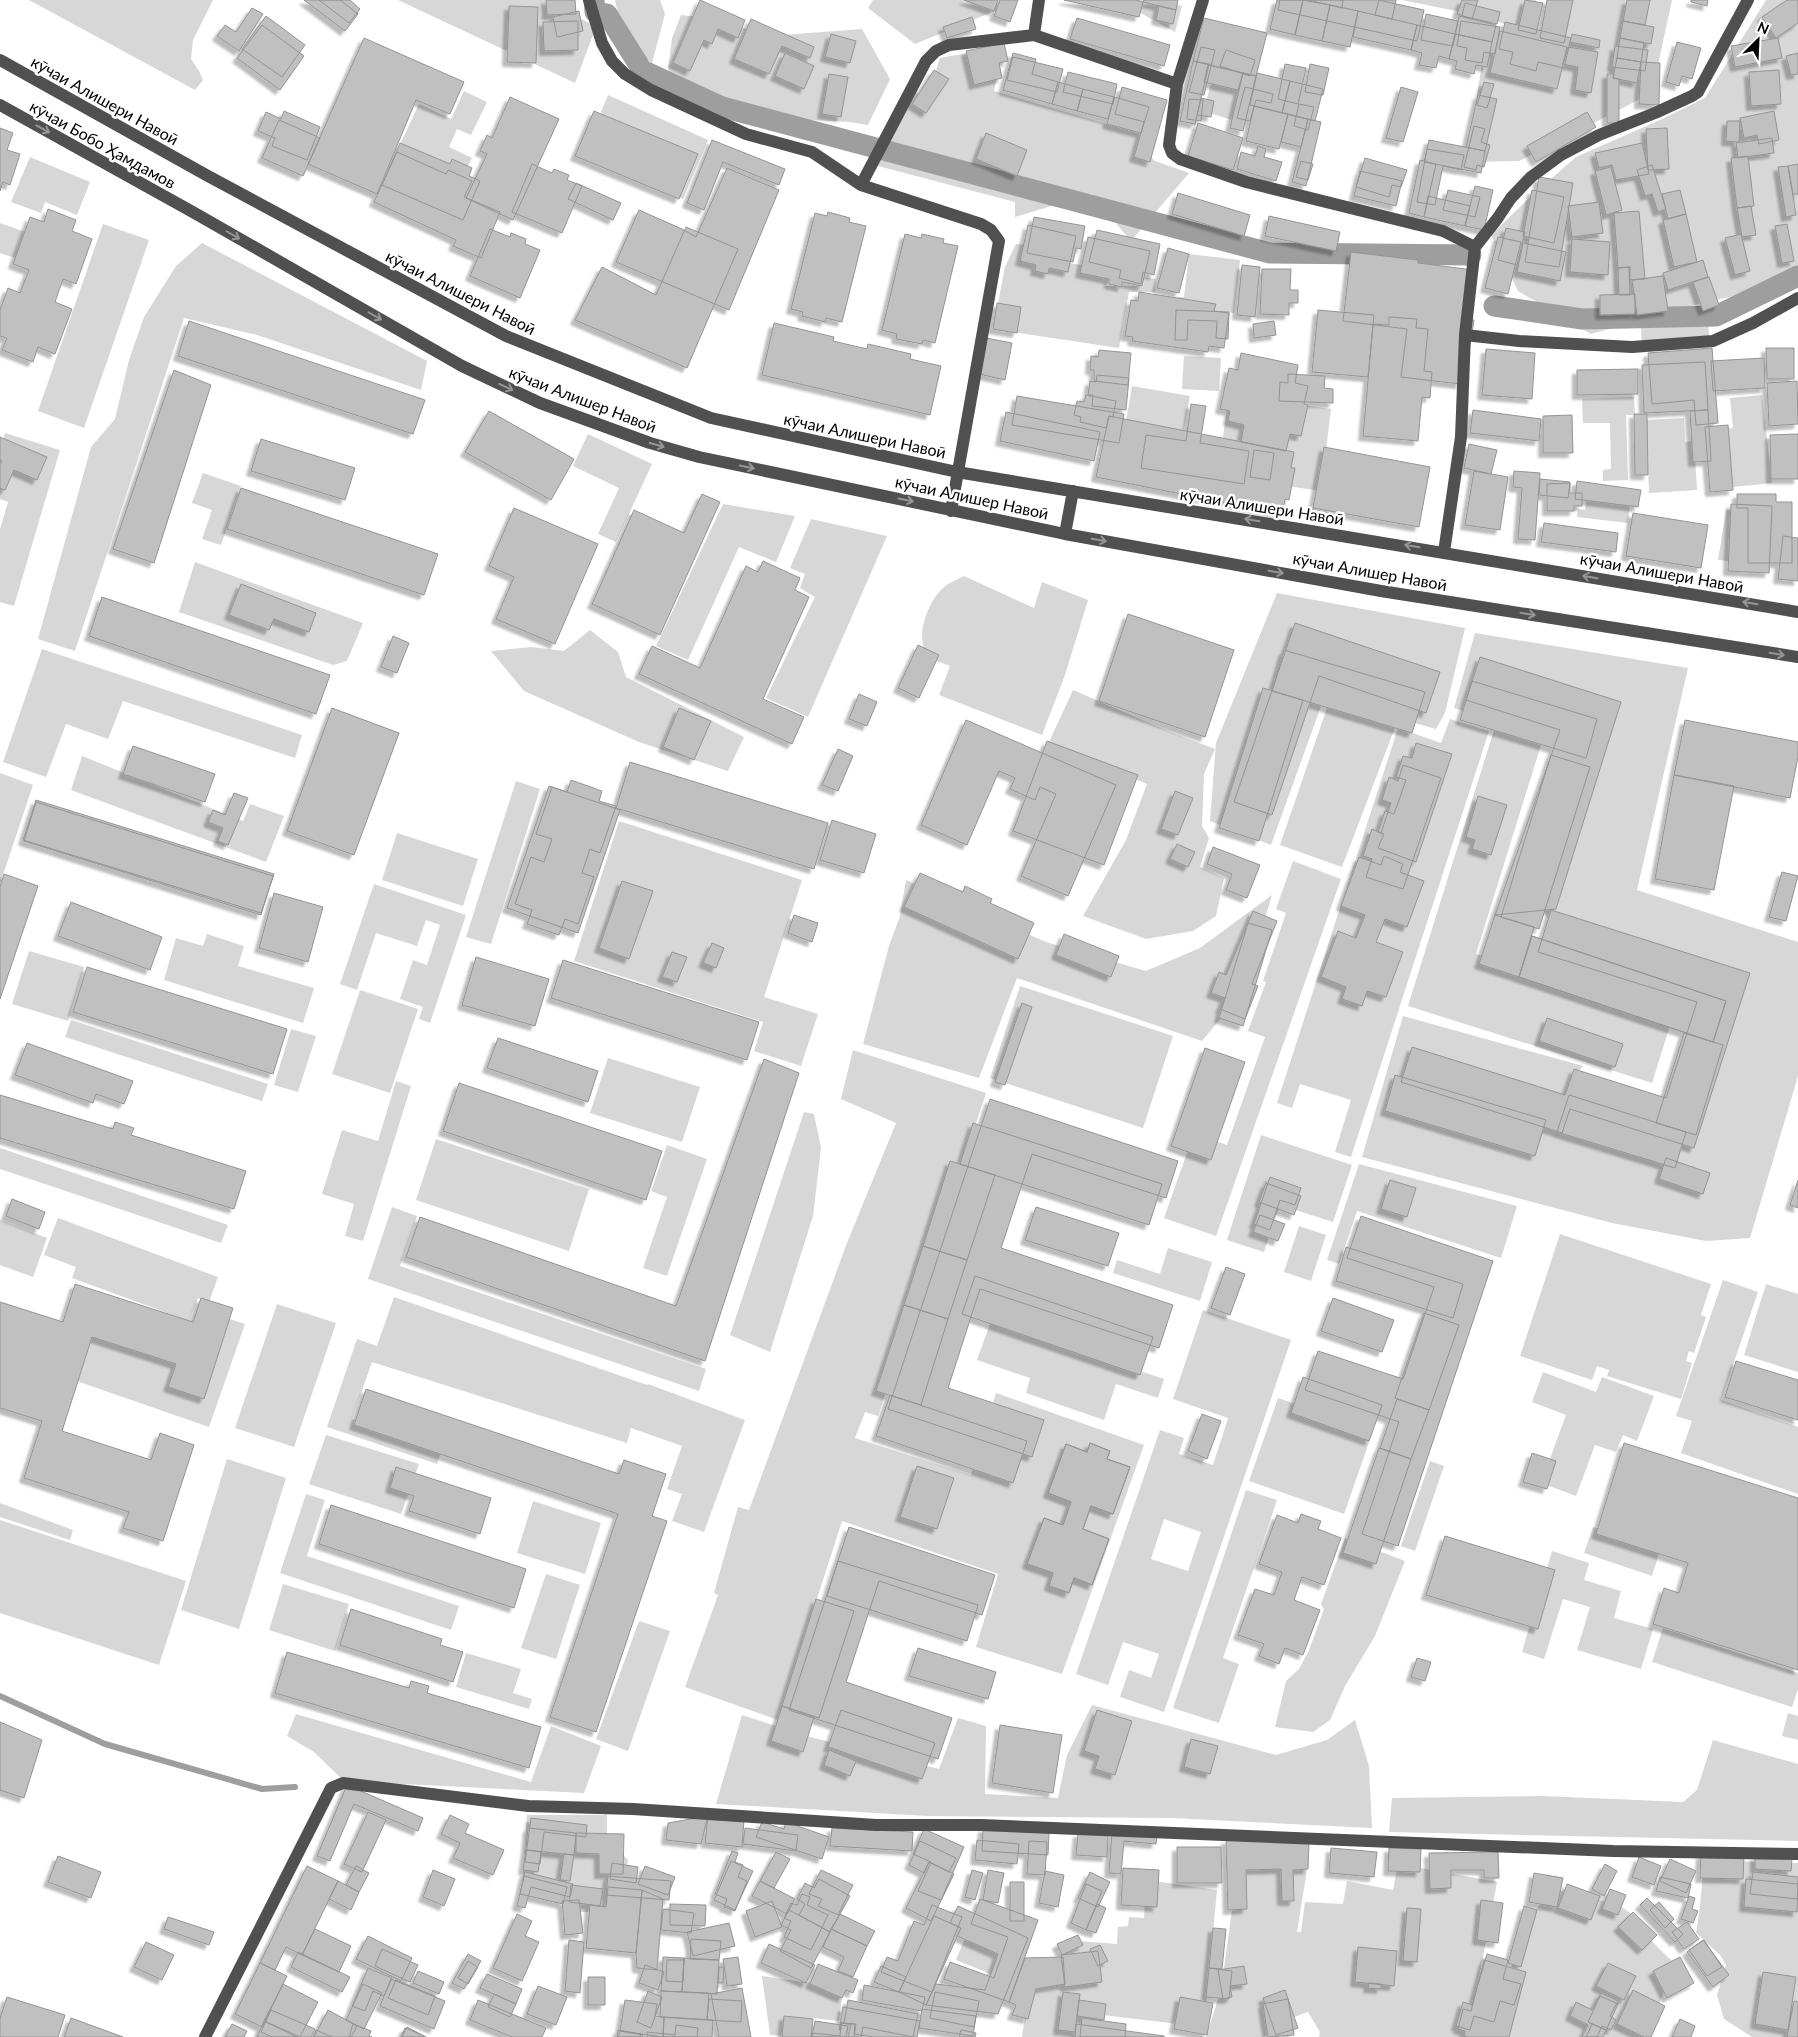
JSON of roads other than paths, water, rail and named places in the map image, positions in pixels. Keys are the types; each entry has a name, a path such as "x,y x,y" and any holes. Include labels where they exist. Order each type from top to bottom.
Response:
{"street":[{"path":"589,0 602,43 612,61 625,74 651,90 746,134 812,152 861,185 981,224 991,230 999,241 951,510"},
{"path":"1034,35 1039,0"},
{"path":"1203,0 1177,84 1169,145 1172,152 1180,159 1246,182 1443,231 1475,247"},
{"path":"1444,552 1461,437 1465,335 1475,247 1511,198 1530,177 1562,155 1599,135 1655,113 1698,92 1748,0"},
{"path":"861,185 926,61 936,51 949,45 1034,35 1177,84"},
{"name":"кӯчаи Алишери Навоӣ","path":"0,60 208,176 506,336 711,418 958,472 1798,612"},
{"name":"кӯчаи Бобо Ҳамдамов","path":"0,105 191,211"},
{"name":"кӯчаи Алишер Навоӣ","path":"191,211 462,366 540,403 650,443 691,454 1065,534 1381,591 1798,657"},
{"path":"1465,335 1519,341 1632,347 1713,341 1753,323 1798,298"},
{"path":"1065,534 1073,492"},
{"path":"205,2037 331,1788 343,1783 528,1806 633,1810 876,1825 981,1825 1613,1851 1798,1854"}],"waterway":[{"path":"594,0 595,12 607,14 642,70 722,107 1270,253 1471,255"},
{"path":"1494,306 1582,319 1716,316 1798,276"},
{"path":"0,1696 105,1744 262,1789 295,1787"}]}
